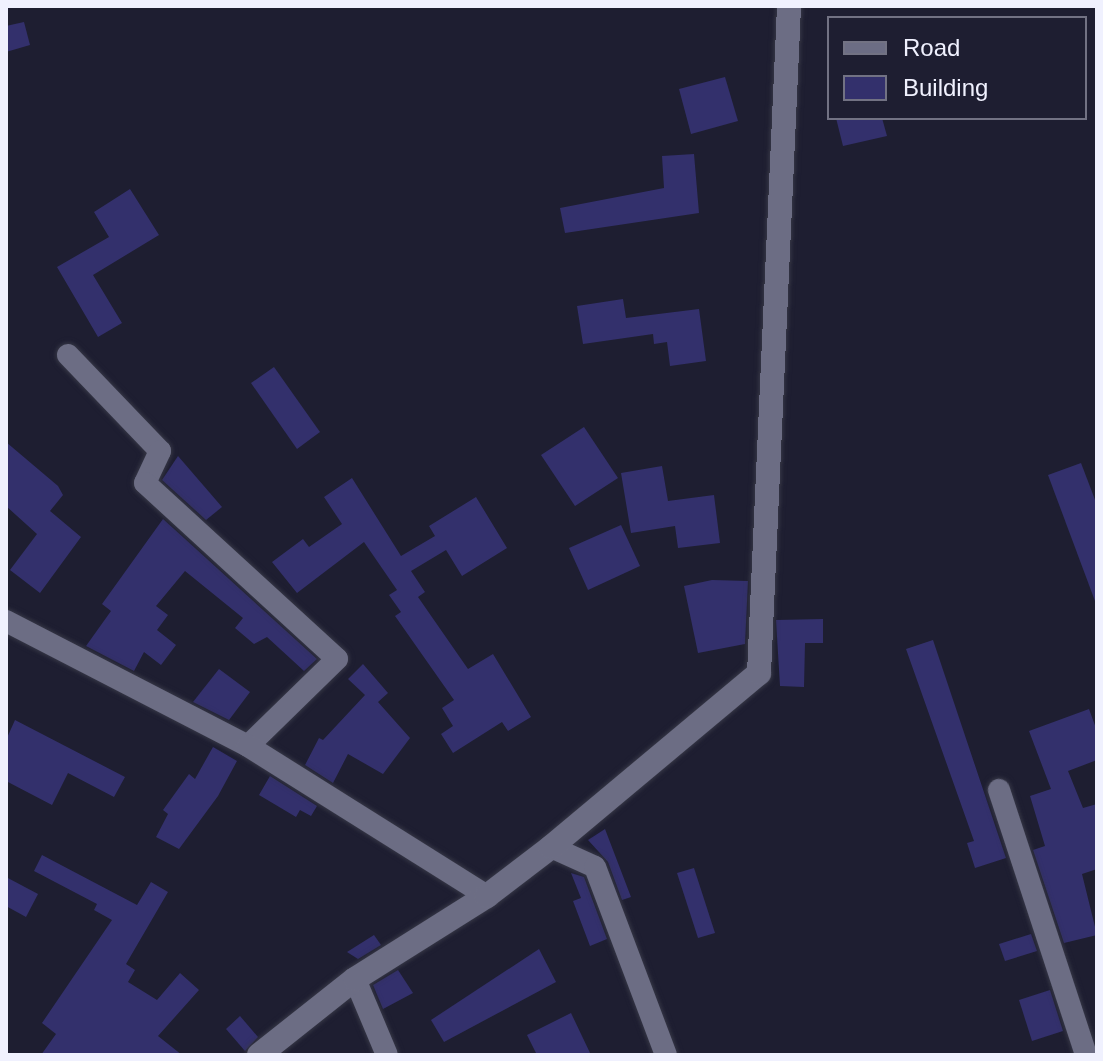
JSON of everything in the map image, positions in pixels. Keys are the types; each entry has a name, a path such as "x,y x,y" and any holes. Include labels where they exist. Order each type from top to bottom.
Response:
{"street":[{"path":"259,1055 355,979 487,896 551,847 759,673 789,6"},
{"path":"68,355 160,451 145,483 337,659 248,746"},
{"path":"6,621 248,746 487,896"},
{"path":"999,790 1086,1055"},
{"path":"551,847 595,867 666,1055"},
{"path":"355,979 387,1055"}],"building":[{"path":"24,22 30,45 6,52 6,26"},
{"path":"725,77 738,121 691,134 679,89"},
{"path":"836,120 883,120 887,136 843,146"},
{"path":"694,154 699,213 565,233 560,208 664,188 662,156"},
{"path":"130,189 159,235 93,275 122,323 98,337 57,267 109,237 94,212"},
{"path":"623,299 626,318 699,309 706,361 670,366 667,342 654,344 653,334 583,344 577,306"},
{"path":"274,367 320,432 297,449 251,383"},
{"path":"584,427 618,478 575,506 541,455"},
{"path":"6,442 58,486 63,495 50,511 81,537 40,593 10,570 37,534 6,506"},
{"path":"178,456 222,507 206,520 162,480"},
{"path":"1081,463 1097,505 1095,601 1048,475"},
{"path":"662,466 668,501 714,495 720,543 678,548 675,526 631,533 621,473"},
{"path":"352,478 401,556 435,536 429,526 476,497 507,548 462,576 446,550 411,571 425,592 418,597 468,669 493,654 531,717 508,731 502,722 453,753 441,734 453,726 442,708 454,700 395,616 401,612 389,595 397,590 364,542 297,593 272,562 303,539 309,547 342,524 324,497"},
{"path":"163,519 317,659 304,671 267,637 254,644 235,628 243,618 185,571 156,606 168,615 157,630 176,645 161,665 144,652 134,671 86,646 111,611 102,604"},
{"path":"621,525 640,566 588,590 569,548"},
{"path":"712,580 748,581 745,644 698,653 684,586"},
{"path":"823,619 823,643 805,643 804,687 780,686 776,620"},
{"path":"933,640 1006,858 975,868 967,843 974,841 906,649"},
{"path":"363,664 388,693 378,702 410,738 383,774 348,754 333,783 305,765 319,738 323,740 365,695 348,679"},
{"path":"219,669 250,692 229,720 193,702"},
{"path":"1089,709 1097,731 1097,760 1068,771 1083,808 1097,804 1097,869 1082,874 1097,935 1064,943 1033,850 1045,846 1030,796 1051,789 1029,731"},
{"path":"15,720 125,777 114,797 68,773 52,805 6,781 6,740"},
{"path":"213,747 237,761 218,796 179,849 156,837 168,814 163,810 189,774 195,779"},
{"path":"270,776 317,806 311,816 300,810 296,817 259,795"},
{"path":"605,829 631,897 622,900 608,862 588,840"},
{"path":"42,855 137,905 151,882 168,892 126,964 135,970 128,982 157,1000 180,973 199,990 158,1036 182,1055 41,1055 56,1034 42,1023 112,920 94,910 97,904 34,871"},
{"path":"694,868 715,933 698,938 677,873"},
{"path":"571,873 584,877 607,939 590,946 573,901 581,898"},
{"path":"6,877 38,894 26,917 6,906"},
{"path":"1031,934 1037,951 1005,961 999,944"},
{"path":"374,935 381,945 358,959 347,952"},
{"path":"539,949 556,982 444,1042 431,1020"},
{"path":"398,970 413,993 383,1009 373,985"},
{"path":"1050,990 1063,1031 1032,1041 1019,1000"},
{"path":"571,1013 591,1055 537,1055 527,1035"},
{"path":"240,1016 258,1037 245,1051 226,1029"}]}
